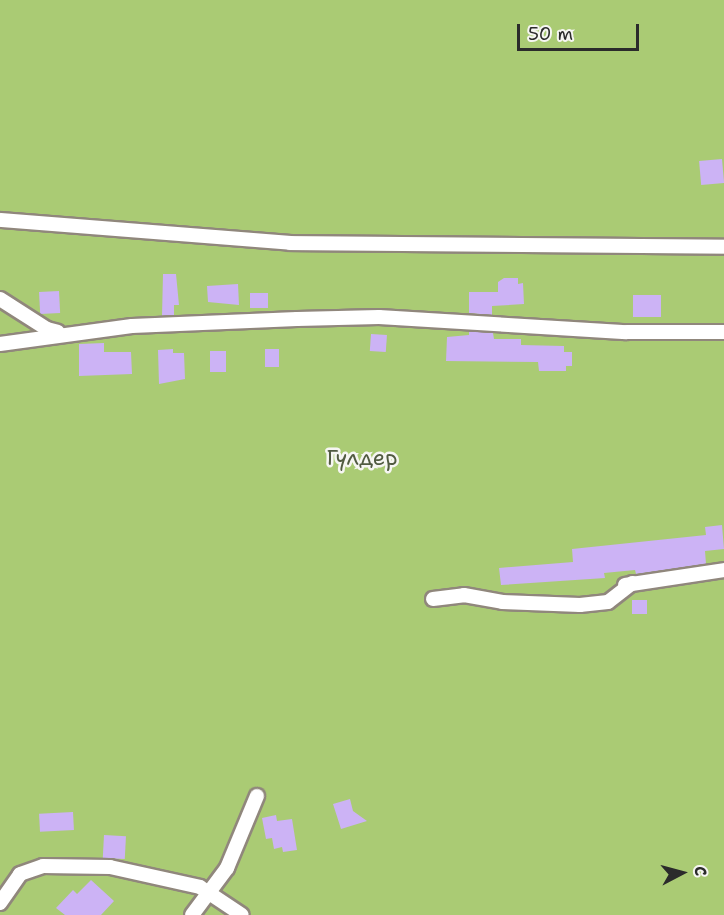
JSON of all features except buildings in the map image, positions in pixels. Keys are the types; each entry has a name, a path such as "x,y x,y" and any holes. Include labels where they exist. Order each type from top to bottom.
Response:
{"street":[{"path":"0,220 290,243 724,247"},
{"path":"0,299 47,329 63,333"},
{"path":"0,344 63,333 219,320 379,317 627,332 724,332"},
{"path":"433,599 465,595 502,602 580,604 608,602 625,584 724,570"},
{"path":"192,915 211,891 239,842 257,796"},
{"path":"0,903 20,874 43,866 110,867 211,891 242,915"}],"green space":[{"name":"Гүлдер","path":"0,0 724,0 724,915 0,915"}]}
